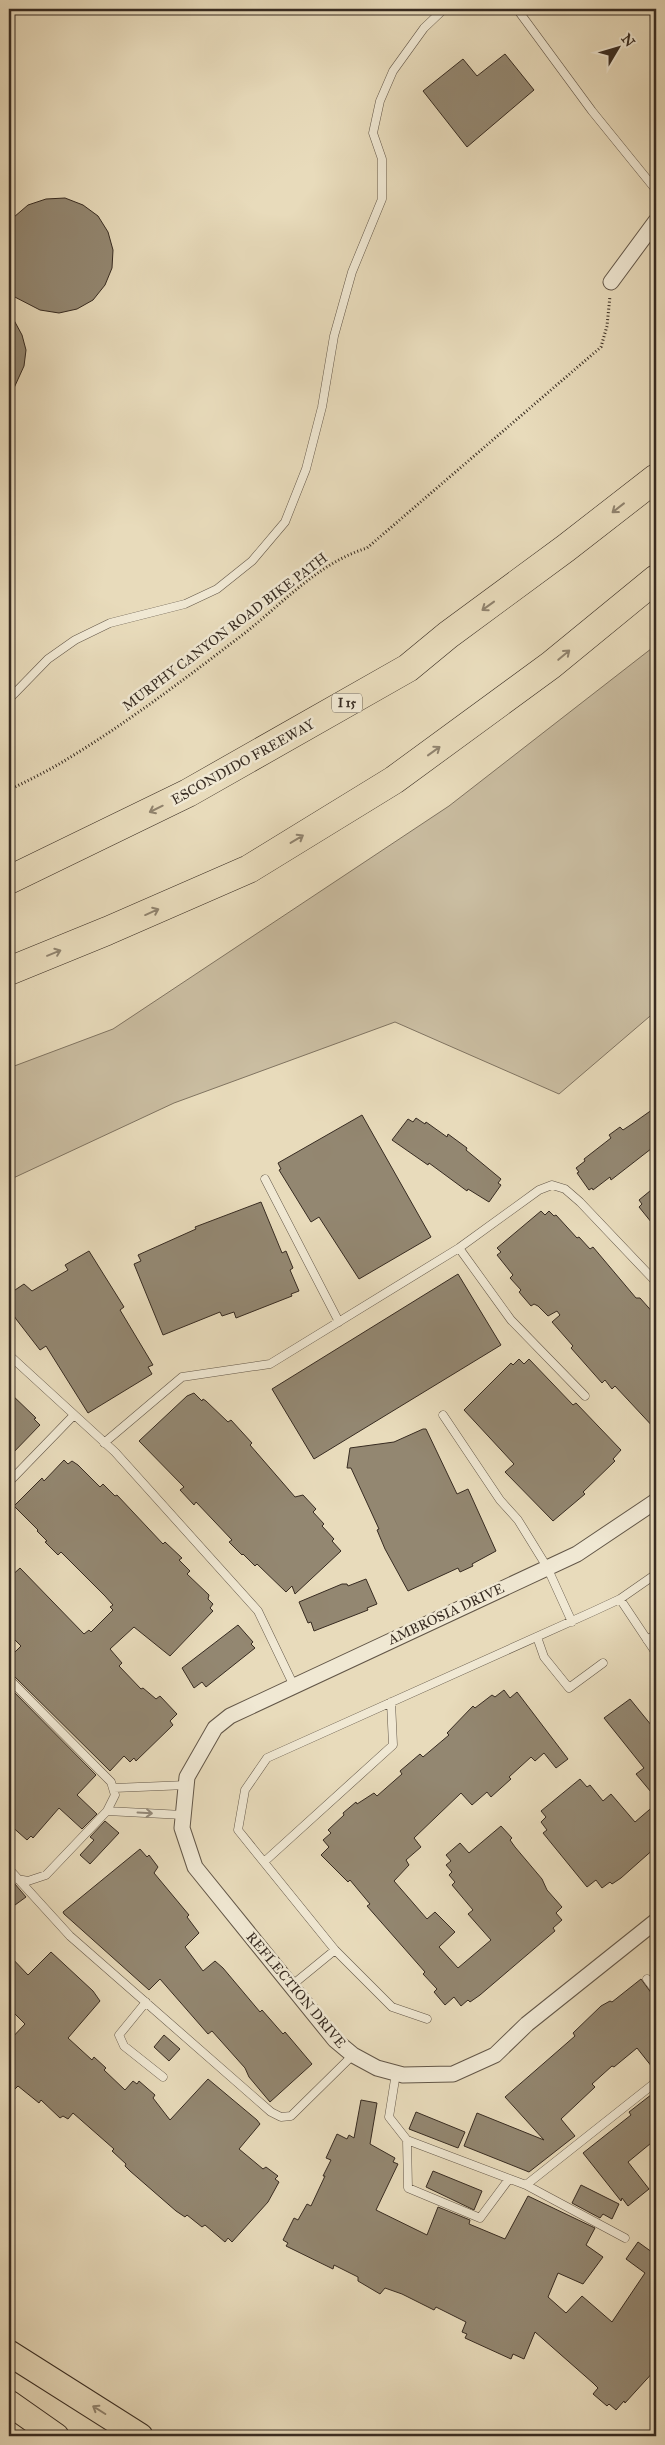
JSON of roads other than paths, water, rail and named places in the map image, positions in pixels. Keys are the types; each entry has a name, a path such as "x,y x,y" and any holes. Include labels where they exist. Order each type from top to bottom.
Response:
{"highway":[{"name":"ESCONDIDO FREEWAY","path":"9,880 188,793 408,668 448,635 566,548 656,478"},
{"path":"9,970 107,931 249,869 394,780 551,665 656,579"}],"main road":[{"path":"9,2353 140,2436"},
{"path":"9,2403 56,2436"}],"street":[{"path":"611,282 656,221"},
{"name":"AMBROSIA DRIVE","path":"230,1716 577,1554 656,1501"},
{"name":"REFLECTION DRIVE","path":"230,1716 215,1728 188,1777 186,1785 182,1828 195,1866 335,2040 352,2055 377,2068 403,2075 453,2074 495,2055 527,2024 656,1921"}],"lane":[{"path":"9,699 48,659 75,640 110,624 185,604 217,589 252,561 285,522 306,469 322,407 334,336 352,272 382,199 382,159 374,133 380,101 393,71 424,28 444,9"},
{"path":"517,9 592,111 656,190"},
{"path":"265,1179 339,1322"},
{"path":"104,1443 182,1377 270,1364 460,1248 539,1190 552,1185 565,1188 656,1282"},
{"path":"460,1248 511,1320 585,1396"},
{"path":"9,1355 104,1443 258,1611 294,1686"},
{"path":"9,1482 74,1415"},
{"path":"443,1415 500,1500 518,1520 547,1567 572,1622"},
{"path":"427,2019 392,2007 335,1950 238,1830 245,1790 268,1758 572,1622 620,1599 656,1574"},
{"path":"620,1599 656,1653"},
{"path":"647,1640 656,1634"},
{"path":"537,1637 544,1656 569,1688 603,1663"},
{"path":"9,1679 111,1782 114,1788 114,1795 108,1810 46,1875 28,1881 17,1879"},
{"path":"264,1862 393,1745 391,1702"},
{"path":"114,1788 186,1785"},
{"path":"108,1810 184,1815"},
{"path":"9,1869 70,1936 271,2112 280,2117 291,2116 352,2055"},
{"path":"291,1986 335,1950"},
{"path":"647,1979 656,1991"},
{"path":"146,2002 119,2035 124,2046 163,2077"},
{"path":"396,2073 389,2117 407,2140 526,2186 624,2238"},
{"path":"526,2186 656,2082"},
{"path":"407,2140 408,2188 480,2218 509,2179"}]}
